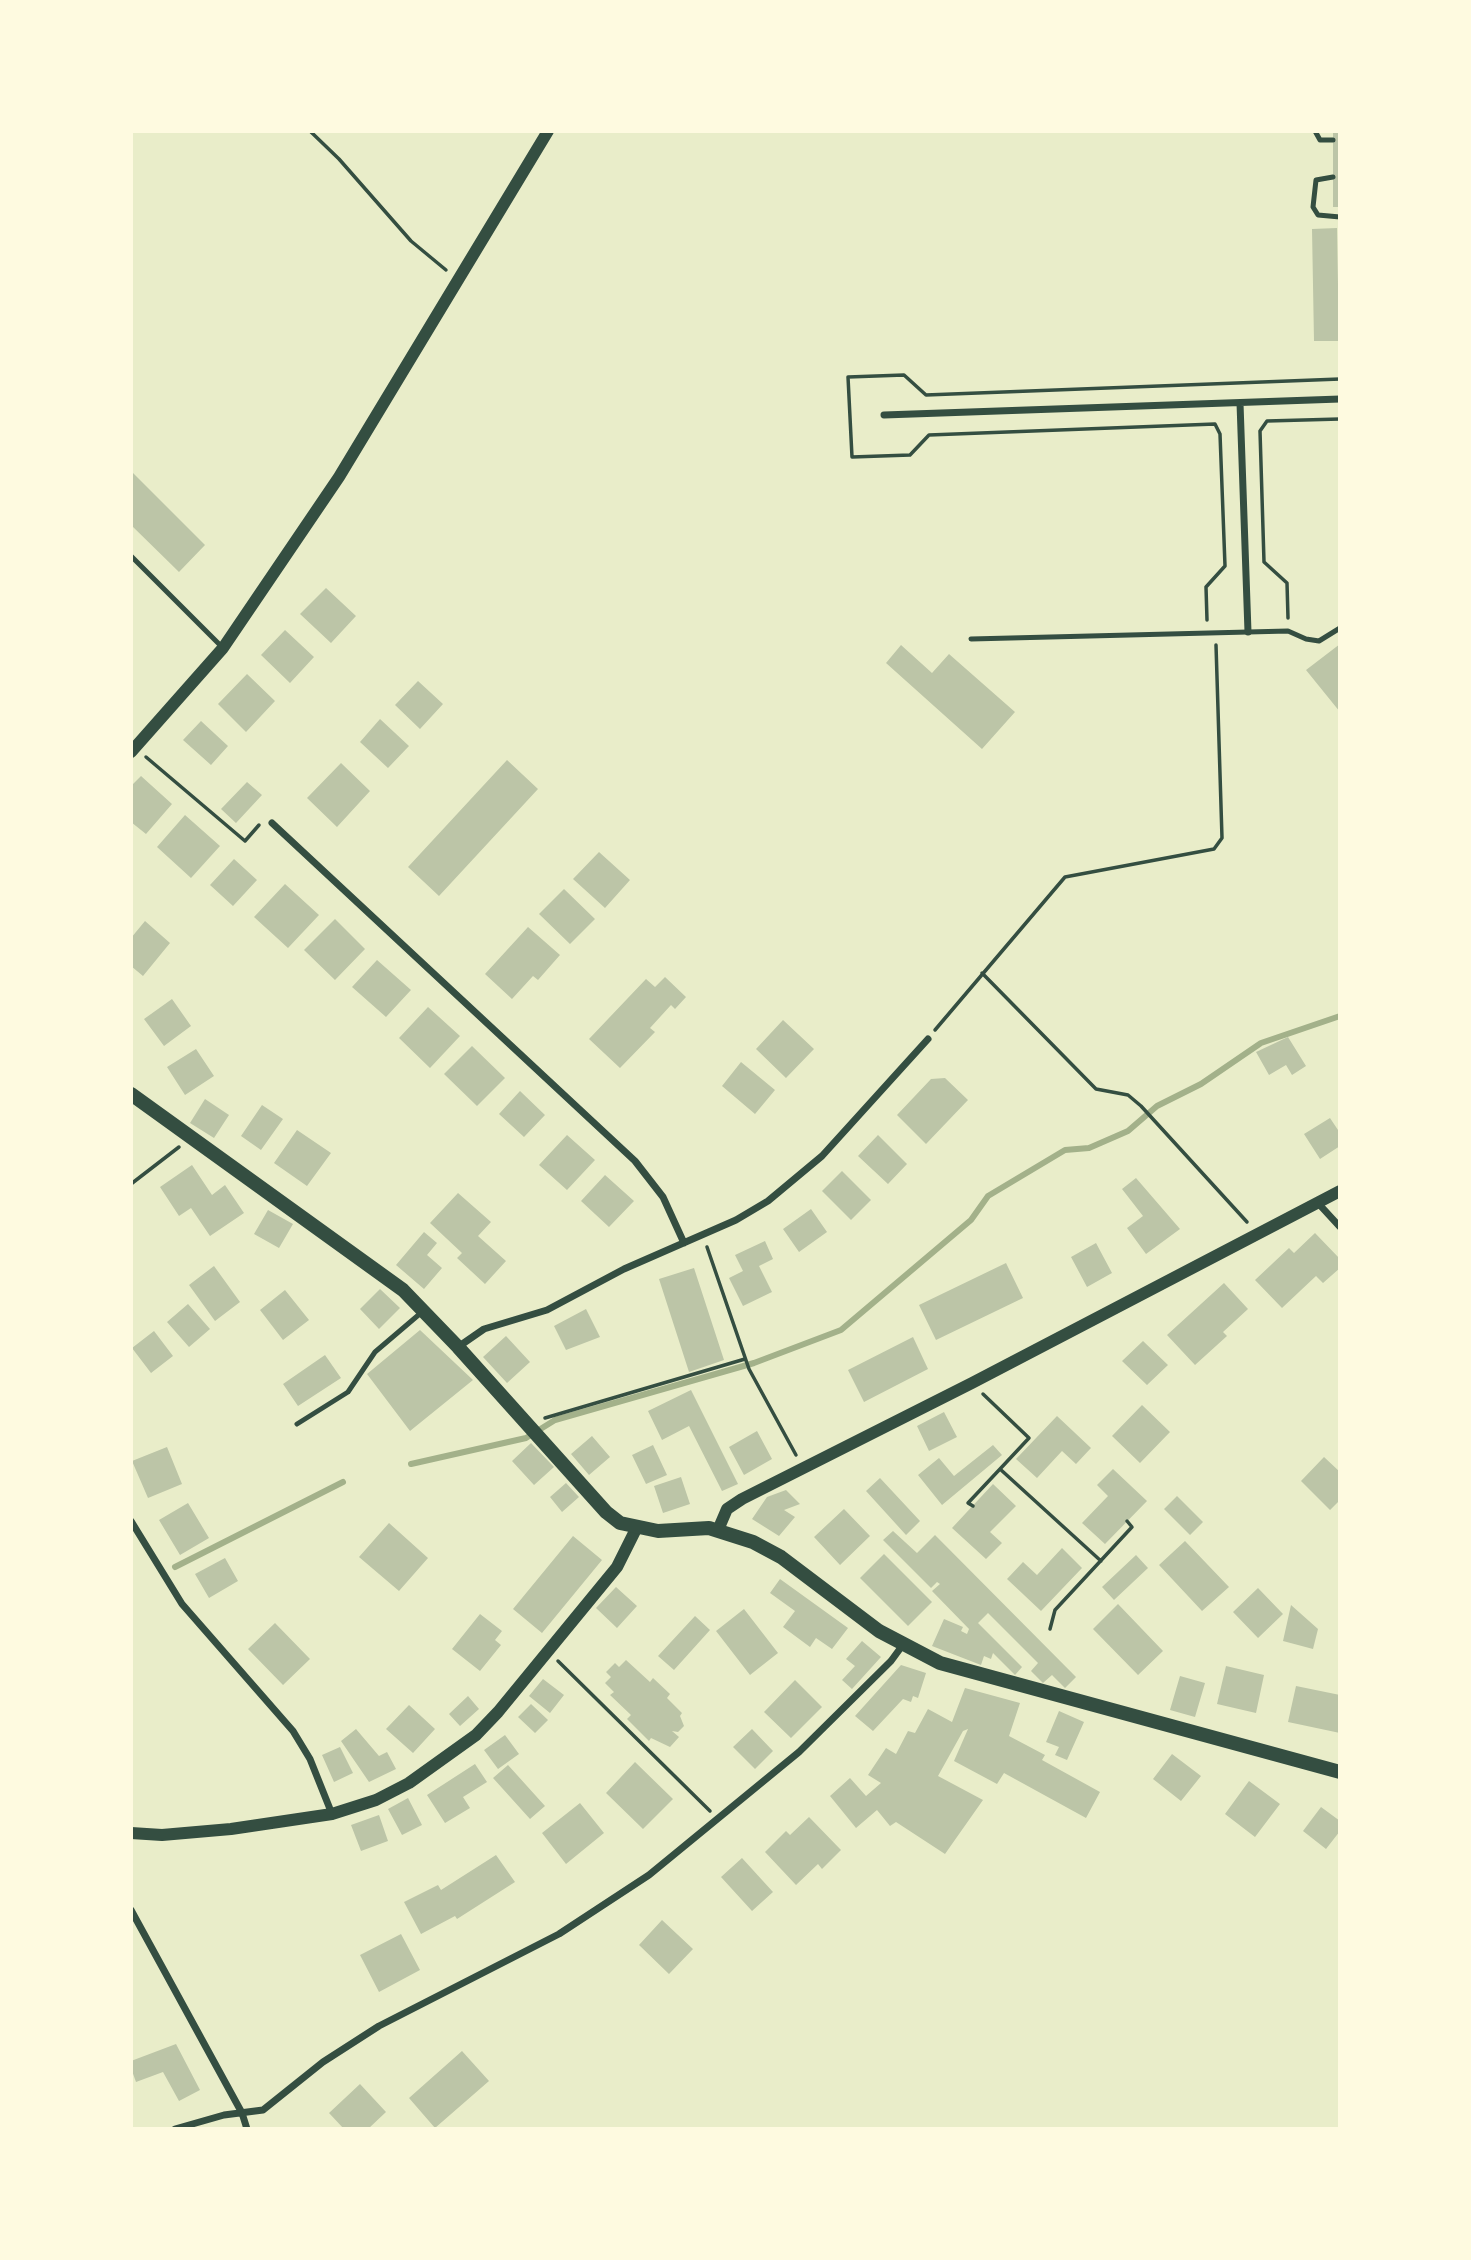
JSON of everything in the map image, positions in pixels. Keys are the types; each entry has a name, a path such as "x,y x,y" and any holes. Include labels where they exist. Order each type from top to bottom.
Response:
{"main road":[{"path":"131,1094 354,1251 425,1310 607,1512 620,1523 636,1529 718,1530 753,1542 781,1557 902,1646 953,1667 1340,1772"}],"street":[{"path":"133,750 223,648 339,477 548,131"},
{"path":"884,415 1340,399"},
{"path":"1240,403 1248,632"},
{"path":"272,822 635,1161 663,1197 684,1243"},
{"path":"458,1347 484,1329 547,1310 624,1269 704,1235 753,1210 805,1172 928,1039"},
{"path":"718,1530 723,1515 734,1503 972,1383 1340,1191"},
{"path":"1317,1202 1340,1227"},
{"path":"131,1521 182,1604 293,1731 310,1759 332,1814"},
{"path":"131,1833 162,1835 231,1829 332,1814 376,1800 436,1765 498,1712 549,1652 617,1567 636,1529"},
{"path":"174,2129 263,2110 323,2062 379,2026 559,1934 649,1875 799,1752 891,1661 902,1646"},
{"path":"131,1910 242,2113 247,2129"}],"lane":[{"path":"1315,131 1320,141 1333,141"},
{"path":"1333,177 1315,180 1313,207 1318,215 1340,217"},
{"path":"131,556 223,648"},
{"path":"971,639 1289,631 1306,639 1319,641 1340,628"},
{"path":"297,1424 348,1392 375,1352 425,1310"}],"path":[{"path":"310,131 339,159 411,241 458,280"},
{"path":"1228,643 1208,643 1206,587 1225,566 1220,434 1215,424 929,435 909,455 852,457 849,377 904,376 926,395 1340,379"},
{"path":"1289,631 1287,583 1264,562 1260,431 1267,421 1340,419"},
{"path":"928,1039 1065,877 1204,852 1214,849 1222,838 1216,643"},
{"path":"133,750 245,841 267,817 272,822"},
{"path":"982,973 1096,1089 1128,1095 1141,1106 1240,1212 1256,1235"},
{"path":"131,1184 192,1137"},
{"path":"704,1235 745,1360 803,1469"},
{"path":"528,1423 745,1360"},
{"path":"972,1383 1029,1438 968,1503 972,1506"},
{"path":"1000,1469 1101,1561"},
{"path":"1050,1629 1055,1610 1132,1527 1127,1521"},
{"path":"549,1652 719,1819"}],"building":[{"path":"1333,131 1340,131 1340,207 1333,207"},
{"path":"1337,228 1339,341 1314,341 1312,229"},
{"path":"131,471 205,545 179,572 131,525"},
{"path":"326,588 356,616 331,643 300,614"},
{"path":"285,630 314,657 290,683 261,655"},
{"path":"1340,644 1340,712 1306,670"},
{"path":"901,645 932,673 949,654 1015,712 982,749 886,663"},
{"path":"247,674 275,701 246,732 218,704"},
{"path":"418,681 443,704 420,729 395,705"},
{"path":"380,719 409,746 388,768 360,742"},
{"path":"201,721 228,746 211,765 183,740"},
{"path":"507,760 538,789 439,896 408,867"},
{"path":"341,763 370,791 337,827 307,798"},
{"path":"141,776 172,804 146,834 131,822 131,786"},
{"path":"247,782 262,795 236,823 221,809"},
{"path":"185,815 220,846 191,878 157,847"},
{"path":"599,852 630,880 605,908 573,879"},
{"path":"234,859 257,880 233,906 210,885"},
{"path":"285,884 319,915 288,948 254,917"},
{"path":"564,889 595,919 570,944 539,914"},
{"path":"335,919 365,949 335,980 304,950"},
{"path":"145,921 170,943 143,976 131,966 131,938"},
{"path":"528,927 560,955 538,980 533,976 512,999 485,974"},
{"path":"377,960 411,990 386,1017 352,987"},
{"path":"665,977 686,997 675,1009 671,1005 650,1028 655,1032 620,1068 589,1039 646,979 655,987"},
{"path":"172,999 191,1026 164,1046 144,1019"},
{"path":"428,1007 460,1036 430,1068 399,1038"},
{"path":"783,1020 814,1049 786,1078 756,1049"},
{"path":"1288,1037 1306,1066 1292,1075 1286,1065 1269,1075 1256,1052"},
{"path":"472,1046 505,1078 477,1106 444,1074"},
{"path":"196,1049 214,1076 185,1095 167,1067"},
{"path":"741,1062 775,1090 755,1114 722,1086"},
{"path":"945,1078 968,1100 926,1144 897,1115 931,1079"},
{"path":"520,1091 545,1115 524,1137 499,1114"},
{"path":"205,1099 229,1115 214,1138 190,1123"},
{"path":"262,1105 283,1119 261,1150 241,1136"},
{"path":"1330,1118 1340,1133 1340,1146 1320,1159 1304,1134"},
{"path":"297,1130 331,1153 307,1186 274,1163"},
{"path":"567,1135 595,1160 567,1190 539,1165"},
{"path":"878,1135 907,1164 888,1184 858,1156"},
{"path":"192,1165 212,1195 225,1185 244,1213 210,1236 191,1208 179,1216 160,1187"},
{"path":"842,1171 871,1200 851,1220 822,1191"},
{"path":"605,1175 634,1201 609,1227 581,1201"},
{"path":"1136,1178 1180,1229 1146,1254 1127,1228 1143,1216 1122,1189"},
{"path":"458,1193 491,1222 478,1236 506,1261 485,1284 457,1258 462,1253 430,1223"},
{"path":"811,1209 827,1232 799,1252 783,1229"},
{"path":"268,1210 293,1224 279,1248 254,1234"},
{"path":"424,1232 437,1243 427,1255 442,1268 424,1289 396,1265"},
{"path":"1315,1233 1340,1259 1340,1268 1323,1283 1316,1276 1282,1308 1255,1280 1289,1248 1294,1253"},
{"path":"765,1241 773,1259 759,1266 772,1292 743,1306 729,1278 743,1271 735,1255"},
{"path":"1096,1243 1112,1273 1087,1287 1071,1257"},
{"path":"1006,1263 1023,1298 936,1340 919,1305"},
{"path":"214,1266 240,1302 215,1321 189,1285"},
{"path":"694,1268 724,1360 689,1372 659,1279"},
{"path":"1224,1283 1248,1309 1223,1332 1227,1336 1195,1365 1167,1335"},
{"path":"380,1289 400,1308 379,1329 360,1309"},
{"path":"285,1290 309,1320 283,1340 260,1310"},
{"path":"188,1304 210,1329 189,1347 167,1322"},
{"path":"586,1309 600,1337 566,1350 554,1326"},
{"path":"420,1330 473,1380 410,1431 367,1374"},
{"path":"154,1331 173,1356 151,1373 132,1348"},
{"path":"506,1336 530,1362 507,1383 483,1357"},
{"path":"913,1337 928,1369 864,1402 848,1370"},
{"path":"1143,1341 1168,1365 1147,1385 1122,1361"},
{"path":"325,1355 341,1378 298,1406 283,1384"},
{"path":"691,1390 738,1484 722,1491 689,1426 662,1440 648,1411"},
{"path":"1142,1405 1170,1432 1140,1463 1112,1436"},
{"path":"944,1412 957,1437 929,1451 917,1426"},
{"path":"1057,1416 1091,1448 1076,1464 1062,1451 1037,1478 1016,1459"},
{"path":"757,1431 772,1459 744,1475 729,1447"},
{"path":"592,1436 610,1457 589,1475 571,1454"},
{"path":"531,1443 554,1467 534,1485 512,1461"},
{"path":"653,1445 667,1475 646,1484 632,1455"},
{"path":"993,1445 1002,1455 942,1505 918,1475 939,1458 954,1476"},
{"path":"167,1447 182,1484 148,1498 132,1461"},
{"path":"1324,1457 1340,1472 1340,1500 1330,1510 1301,1481"},
{"path":"1113,1469 1147,1501 1105,1544 1082,1523 1108,1496 1097,1485"},
{"path":"681,1477 690,1504 663,1513 654,1486"},
{"path":"880,1478 920,1521 906,1535 866,1491"},
{"path":"566,1483 579,1497 562,1512 550,1497"},
{"path":"993,1484 1016,1506 990,1532 1002,1543 986,1559 952,1528"},
{"path":"786,1490 800,1504 784,1510 795,1517 779,1536 752,1519 767,1497"},
{"path":"1177,1496 1203,1522 1190,1535 1164,1509"},
{"path":"188,1503 209,1538 180,1555 159,1520"},
{"path":"844,1509 870,1536 840,1565 814,1537"},
{"path":"389,1523 428,1558 399,1591 359,1557"},
{"path":"893,1531 917,1553 935,1535 1076,1677 1065,1688 1052,1675 1043,1683 1031,1671 1038,1663 988,1613 978,1623 1022,1667 1015,1675 993,1653 991,1659 984,1656 981,1665 932,1646 944,1619 963,1627 961,1631 967,1634 969,1629 932,1591 940,1584 937,1582 931,1588 883,1540"},
{"path":"573,1536 602,1560 542,1633 513,1609"},
{"path":"1185,1541 1229,1587 1202,1611 1159,1565"},
{"path":"1062,1548 1082,1568 1041,1611 1007,1579 1023,1562 1037,1575"},
{"path":"884,1554 932,1602 908,1626 860,1578"},
{"path":"1136,1555 1148,1568 1114,1600 1102,1587"},
{"path":"225,1558 238,1581 209,1598 195,1574"},
{"path":"780,1579 848,1628 832,1649 816,1638 810,1647 783,1627 795,1611 770,1593"},
{"path":"616,1587 637,1606 617,1628 596,1608"},
{"path":"1258,1588 1283,1614 1258,1638 1233,1612"},
{"path":"1118,1604 1163,1651 1138,1675 1093,1629"},
{"path":"1291,1605 1318,1629 1313,1649 1283,1641"},
{"path":"744,1609 778,1653 750,1675 716,1631"},
{"path":"480,1614 502,1631 495,1640 501,1645 480,1671 452,1649"},
{"path":"695,1616 710,1630 674,1670 658,1656"},
{"path":"275,1623 310,1659 283,1685 248,1649"},
{"path":"862,1641 881,1657 852,1689 842,1680 855,1666 846,1659"},
{"path":"626,1660 650,1682 653,1678 670,1694 667,1698 682,1713 680,1716 684,1726 678,1732 672,1731 679,1737 670,1747 651,1738 649,1741 627,1719 631,1715 610,1695 614,1692 605,1683 611,1677 606,1672 615,1663 619,1667"},
{"path":"901,1665 926,1673 918,1698 913,1696 911,1702 903,1699 873,1731 855,1716"},
{"path":"1226,1666 1264,1675 1256,1713 1217,1704"},
{"path":"1180,1676 1205,1683 1195,1717 1170,1710"},
{"path":"543,1679 564,1695 550,1713 529,1696"},
{"path":"795,1680 822,1707 791,1738 764,1712"},
{"path":"1296,1686 1340,1695 1340,1733 1288,1722"},
{"path":"965,1688 1020,1703 1009,1736 1045,1755 1042,1760 1100,1792 1086,1818 1004,1773 997,1784 954,1761 968,1729 963,1731 938,1776 983,1800 945,1854 896,1822 890,1826 877,1810 856,1828 830,1796 850,1778 866,1796 881,1783 868,1775 886,1748 896,1754 908,1731 915,1733 928,1709 952,1722"},
{"path":"468,1696 479,1709 460,1726 449,1714"},
{"path":"531,1704 548,1720 535,1733 518,1717"},
{"path":"409,1705 435,1729 413,1753 386,1729"},
{"path":"1059,1711 1084,1722 1067,1760 1055,1755 1059,1747 1046,1742"},
{"path":"356,1729 379,1756 387,1752 396,1769 369,1782 341,1741"},
{"path":"752,1729 773,1751 755,1769 733,1747"},
{"path":"505,1735 519,1754 498,1769 484,1750"},
{"path":"340,1747 353,1773 334,1782 322,1755"},
{"path":"1172,1754 1201,1776 1181,1801 1153,1779"},
{"path":"635,1762 673,1799 643,1829 606,1793"},
{"path":"475,1764 487,1782 463,1797 470,1808 445,1823 427,1795"},
{"path":"508,1765 545,1806 530,1819 493,1778"},
{"path":"1249,1781 1280,1804 1255,1837 1225,1814"},
{"path":"408,1798 422,1825 402,1835 388,1809"},
{"path":"580,1803 604,1833 566,1864 542,1833"},
{"path":"1321,1807 1340,1821 1340,1831 1326,1849 1303,1831"},
{"path":"379,1815 388,1841 361,1851 351,1825"},
{"path":"809,1817 841,1850 822,1869 818,1864 796,1885 765,1852 786,1831 790,1835"},
{"path":"496,1855 515,1882 457,1919 455,1916 421,1934 404,1902 438,1885 441,1890"},
{"path":"742,1858 773,1892 752,1911 721,1877"},
{"path":"662,1920 693,1949 669,1974 639,1945"},
{"path":"401,1934 420,1970 379,1992 360,1955"},
{"path":"176,2044 200,2090 179,2101 163,2072 136,2082 131,2068 131,2061"},
{"path":"462,2051 489,2081 435,2128 409,2098"},
{"path":"360,2084 386,2112 368,2129 344,2129 329,2113"}],"waterway":[{"path":"411,1464 526,1438 555,1420 754,1363 841,1330 971,1220 988,1196 1065,1150 1089,1148 1128,1131 1157,1106 1201,1084 1261,1043 1340,1016"},
{"path":"175,1567 343,1482"}]}
